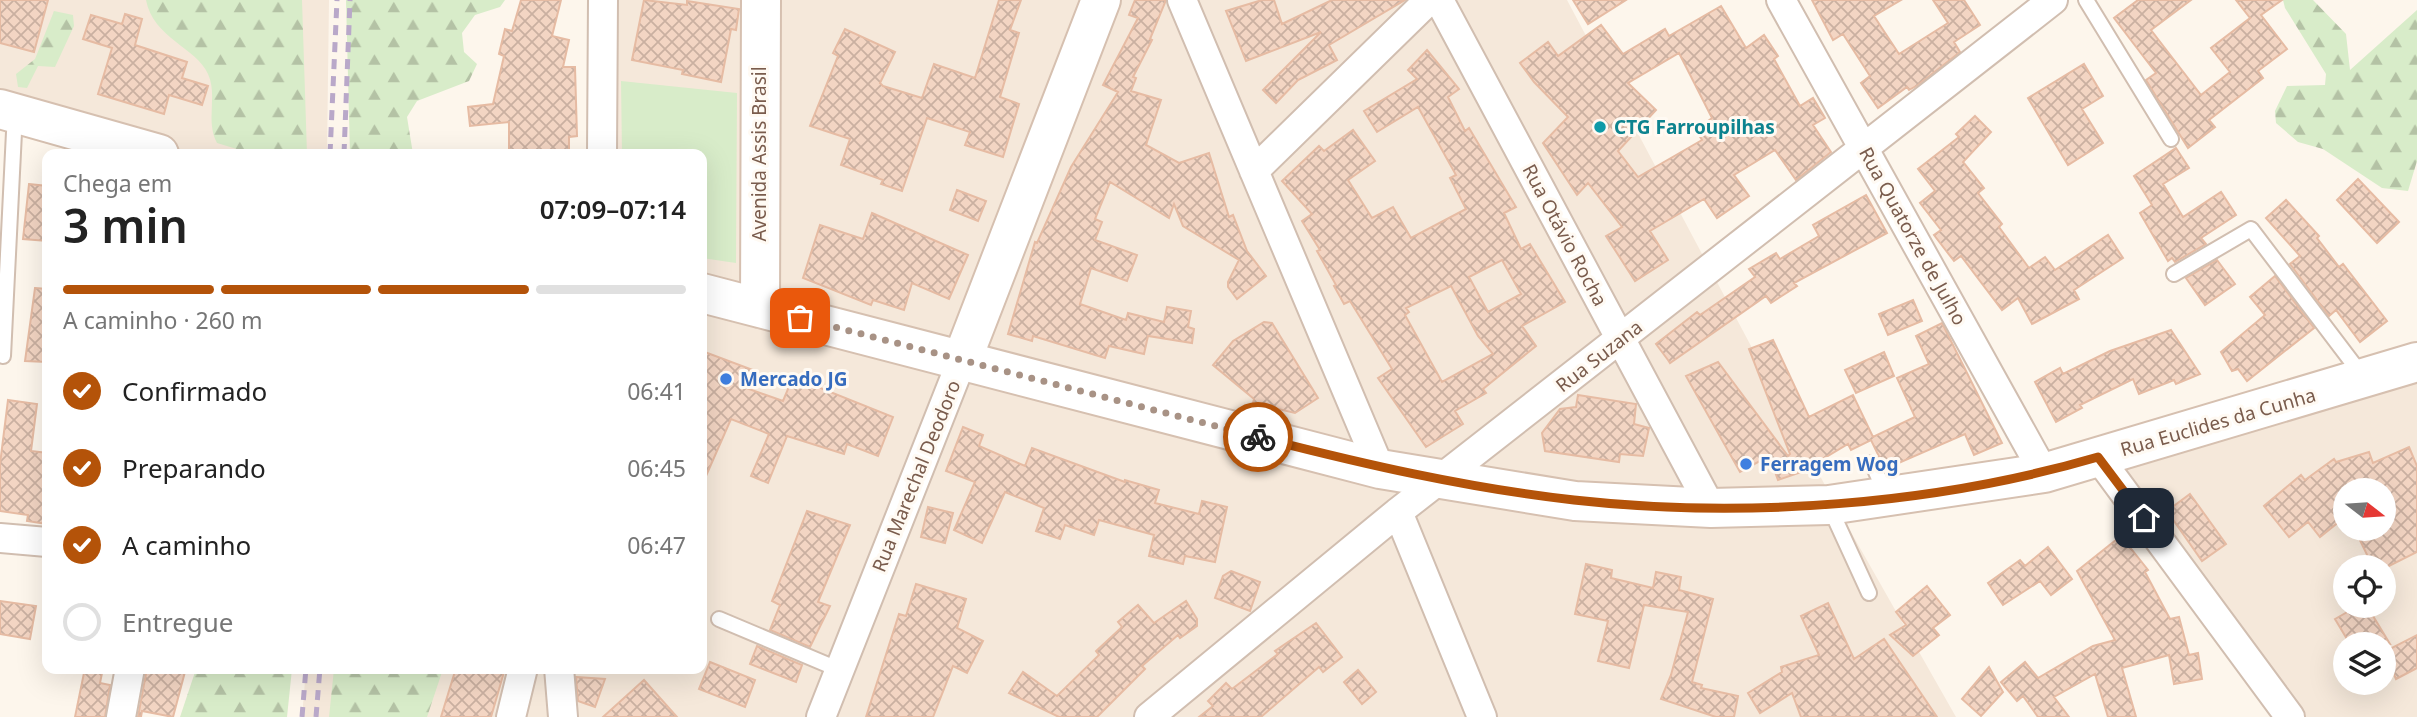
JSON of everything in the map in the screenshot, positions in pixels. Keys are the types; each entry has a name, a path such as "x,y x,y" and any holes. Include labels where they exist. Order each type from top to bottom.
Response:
{"main road":[{"name":"Avenida Assis Brasil","path":"760,308 761,0"},
{"name":"Rua Marechal Deodoro","path":"962,360 1101,0"},
{"path":"5,125 55,127 140,149"},
{"name":"Rua Euclides da Cunha","path":"707,294 1380,469 1575,500 1711,508 1829,505 2044,473 2417,362"}],"street":[{"path":"602,149 603,0"},
{"path":"1182,0 1380,469"},
{"path":"1254,170 1429,0"},
{"name":"Rua Otávio Rocha","path":"1439,0 1711,508"},
{"name":"Rua Quatorze de Julho","path":"1781,0 2044,473"},
{"name":"Rua Suzana","path":"1166,712 1398,512 2053,0"},
{"name":"Rua Marechal Deodoro","path":"821,717 962,360"},
{"path":"2098,457 2290,717"},
{"path":"1398,512 1482,717"},
{"path":"0,538 42,542"},
{"path":"121,717 129,674"},
{"path":"511,717 522,674"},
{"path":"559,674 563,717"}],"lane":[{"path":"2086,0 2171,139"},
{"path":"3,356 5,125"},
{"path":"2174,274 2251,229 2365,379"},
{"path":"1872,463 1887,498"},
{"path":"1829,505 1869,593"},
{"path":"719,619 840,670"}],"shaded area":[{"path":"0,0 329,0 327,149 136,149 0,119"},
{"path":"603,0 1567,0 1835,504 1956,717 302,717 306,674 707,674 707,149 602,149"},
{"path":"2417,362 2417,717 2290,717 2098,457"}],"green space":[{"path":"146,0 302,0 307,149 237,149 217,143 212,126 212,91 208,74 195,57 157,24"},
{"path":"346,0 505,0 500,7 475,15 462,33 464,52 477,64 469,81 417,101 407,117 412,149 350,149"},
{"path":"2283,0 2313,0 2346,34 2350,70 2417,10 2417,161 2408,191 2382,188 2323,149 2298,142 2276,123 2275,111 2287,86 2325,85 2326,74 2285,8"},
{"path":"54,11 73,15 74,26 55,67 38,66 27,88 18,87 16,74 35,59"},
{"path":"621,81 737,93 736,263 707,259 707,149 622,149"},
{"path":"194,674 291,674 287,717 180,717"},
{"path":"333,674 441,674 427,717 329,717"}],"building":[{"path":"0,0 48,0 34,52 0,43"},
{"path":"521,0 561,0 552,36 569,40 563,67 575,67 577,136 569,137 569,149 509,149 509,122 470,126 468,107 493,104 504,56 499,54 505,29 512,31"},
{"path":"644,0 687,5 687,1 739,9 736,30 731,29 721,82 682,74 683,70 632,60"},
{"path":"999,0 1021,0 1010,30 1019,33 1000,97 1019,104 1003,157 965,145 970,132 927,118 902,191 881,184 883,180 841,165 850,139 810,126 838,56 833,53 845,29 895,52 880,83 883,86 922,98 934,64 975,78"},
{"path":"1135,0 1166,0 1150,39 1152,40 1133,77 1136,78 1131,91 1161,100 1146,145 1179,163 1209,153 1229,217 1233,215 1247,251 1266,276 1237,299 1228,287 1228,282 1239,260 1183,226 1174,204 1169,218 1110,182 1095,219 1102,222 1095,240 1137,255 1127,281 1091,268 1080,304 1126,320 1128,313 1164,322 1167,307 1191,311 1188,327 1194,329 1192,343 1148,336 1144,354 1109,346 1105,358 1033,336 1032,341 1008,334 1035,242 1037,243 1071,167 1118,92 1103,85 1138,18 1129,15"},
{"path":"1262,0 1274,0 1282,24 1332,0 1405,0 1329,45 1337,60 1298,80 1276,103 1263,90 1321,32 1246,61 1226,11"},
{"path":"1573,0 1626,0 1588,24"},
{"path":"1812,0 1901,0 1874,16 1899,54 1948,23 1933,0 1964,0 1980,25 1954,42 1960,52 1918,85 1909,90 1907,87 1878,108 1861,83 1870,76 1843,34 1833,40"},
{"path":"2138,0 2191,0 2151,30 2201,95 2230,72 2211,48 2250,18 2236,0 2282,0 2261,15 2287,49 2258,71 2263,78 2209,120 2215,127 2188,148 2146,80 2156,73 2114,18"},
{"path":"1721,6 1746,48 1764,35 1778,56 1774,59 1800,106 1813,98 1825,118 1813,125 1831,152 1796,180 1775,150 1734,175 1749,196 1717,218 1704,199 1650,231 1668,260 1635,281 1606,236 1622,227 1588,183 1577,195 1543,143 1568,117 1534,82 1520,63 1548,42 1558,56 1601,25 1623,54 1665,29 1669,36","holes":["1679,53 1712,118 1696,130 1702,140 1638,177 1618,151 1656,110 1628,83"]},
{"path":"125,14 142,19 135,45 187,62 182,78 208,86 202,105 169,95 164,114 98,94 112,48 83,39 91,15 122,24"},
{"path":"1427,50 1459,89 1448,97 1465,131 1469,128 1516,207 1504,213 1521,249 1530,244 1565,302 1522,326 1536,346 1483,389 1486,393 1455,411 1463,424 1426,447 1378,378 1392,369 1350,301 1344,304 1334,286 1336,285 1317,251 1320,250 1302,221 1312,214 1282,181 1319,146 1324,151 1353,130 1375,161 1348,180 1372,218 1393,207 1411,238 1466,209 1450,178 1456,175 1418,107 1377,132 1364,111 1417,79 1408,70","holes":["1502,260 1521,294 1488,312 1469,277","1451,286 1478,336 1493,354 1442,382 1405,315 1409,312 1406,308"]},
{"path":"2084,64 2103,96 2082,109 2103,143 2068,165 2028,98"},
{"path":"1975,116 1991,132 1963,162 1984,188 1978,193 2002,224 1999,227 2029,268 2045,257 2055,270 2108,235 2123,258 2074,290 2079,299 2032,324 2018,298 2002,310 1961,256 1954,261 1934,235 1941,230 1920,203 1935,191 1918,169 1959,137 1956,134"},
{"path":"2176,148 2189,168 2163,184 2183,217 2221,192 2236,215 2201,238 2206,244 2175,262 2172,258 2168,261 2140,213 2152,205 2134,176"},
{"path":"2358,179 2399,222 2377,243 2337,200"},
{"path":"29,184 42,185 42,241 23,239"},
{"path":"957,190 986,201 978,221 950,210"},
{"path":"1866,195 1887,233 1794,283 1797,286 1771,303 1766,296 1670,363 1656,344 1697,312 1700,315 1755,277 1749,269 1776,253 1780,259 1819,236 1813,225"},
{"path":"2286,200 2319,236 2317,238 2339,267 2343,264 2387,321 2360,342 2336,310 2329,316 2290,264 2300,256 2266,218"},
{"path":"872,213 968,255 949,299 912,283 904,310 873,300 871,305 803,278 820,225 863,239"},
{"path":"2217,260 2235,284 2205,305 2186,278"},
{"path":"2275,276 2314,328 2247,381 2238,369 2232,371 2221,352 2265,315 2250,297"},
{"path":"35,288 42,289 42,362 25,361"},
{"path":"1913,300 1922,321 1888,335 1879,314"},
{"path":"1264,322 1272,323 1318,398 1295,413 1253,403 1254,399 1213,365 1233,341"},
{"path":"1942,323 2002,443 1974,455 1965,434 1885,469 1871,440 1851,450 1848,444 1801,472 1778,480 1769,456 1740,472 1686,376 1718,362 1788,456 1790,454 1749,349 1773,340 1809,417 1853,395 1873,437 1915,417 1897,378 1929,364 1916,336"},
{"path":"2171,330 2200,374 2176,384 2174,380 2139,394 2133,379 2080,405 2082,408 2056,422 2035,382 2060,368 2063,374 2110,351"},
{"path":"1884,352 1894,376 1856,393 1845,370"},
{"path":"707,353 753,370 746,388 783,401 793,377 893,417 878,456 847,444 844,454 787,436 768,483 751,476 769,434 731,419 707,474"},
{"path":"1578,395 1636,404 1634,424 1649,428 1643,456 1620,454 1619,462 1545,451 1542,433 1560,409 1576,407"},
{"path":"8,400 37,404 31,451 42,452 42,523 27,521 28,515 0,511 0,464"},
{"path":"963,427 983,435 979,446 1025,466 1032,448 1125,482 1159,490 1155,503 1199,514 1202,501 1227,507 1215,562 1185,556 1183,564 1149,556 1154,535 1099,520 1094,535 1065,525 1060,539 1036,531 1044,508 1005,492 982,543 954,530 975,482 946,471"},
{"path":"2409,447 2417,466 2417,552 2396,562 2396,555 2367,555 2360,541 2396,541 2396,478 2333,478 2333,527 2320,537 2308,522 2289,537 2264,506 2301,475 2305,480 2334,459 2336,462 2369,452 2373,463"},
{"path":"2190,494 2226,544 2202,561 2167,511"},
{"path":"928,507 953,513 945,543 921,537"},
{"path":"807,511 850,525 818,602 830,606 810,647 770,630 780,605 772,601"},
{"path":"2121,536 2148,570 2145,572 2170,619 2179,617 2189,655 2198,653 2202,679 2174,684 2169,655 2122,668 2136,717 2108,717 2095,674 2054,697 2069,717 2038,717 2023,696 2017,701 2001,682 2025,662 2038,678 2093,646 2115,640 2077,571"},
{"path":"2048,547 2072,579 2051,595 2040,581 2003,605 1988,583 2020,560 2025,566"},
{"path":"1586,564 1612,570 1611,578 1653,588 1656,572 1681,577 1679,590 1713,599 1692,682 1702,685 1701,688 1738,696 1734,717 1716,717 1661,699 1671,675 1688,612 1644,605 1629,668 1598,661 1608,621 1575,614"},
{"path":"1231,571 1260,582 1250,611 1215,598 1223,576"},
{"path":"916,584 966,599 957,628 983,641 967,673 953,666 933,717 866,717 899,614 906,616"},
{"path":"1927,586 1950,615 1933,628 1939,635 1913,656 1890,635 1906,625 1896,612"},
{"path":"0,601 36,606 30,639 0,634"},
{"path":"1186,601 1197,619 1197,626 1180,638 1178,635 1142,666 1145,669 1097,717 1059,717 1009,693 1023,672 1057,696 1099,655 1096,651 1122,627 1118,622 1138,605 1154,623"},
{"path":"1828,603 1854,659 1884,639 1937,717 1801,717 1792,693 1760,713 1748,693 1782,672 1781,667 1819,655 1801,616"},
{"path":"2374,618 2383,632 2343,632 2335,619"},
{"path":"1316,623 1342,657 1323,672 1319,667 1261,717 1199,717 1213,706 1208,701 1226,683 1232,689 1278,654 1275,651"},
{"path":"2417,635 2417,668 2396,679 2396,646"},
{"path":"757,646 802,665 796,682 750,664"},
{"path":"710,662 755,680 745,707 699,689"},
{"path":"1989,667 2003,692 1981,716 1962,699"},
{"path":"1358,670 1376,692 1362,704 1344,682"},
{"path":"84,674 102,674 100,683 110,685 105,717 75,717"},
{"path":"146,674 184,674 173,717 142,711 141,717 138,717"},
{"path":"454,674 503,674 491,717 441,717"},
{"path":"576,677 605,679 595,707 578,701"},
{"path":"644,680 677,717 603,717"}],"railway":[{"path":"330,149 337,0"},
{"path":"344,149 350,0"},
{"path":"302,717 306,674"},
{"path":"316,717 320,674"}],"way so far":[{"path":"800,318 1258,437"}],"place":[{"name":"CTG Farroupilhas","path":"1600,127"},
{"name":"Mercado JG","path":"726,379"},
{"name":"Ferragem Wog","path":"1746,464"}],"route":[{"path":"1258,437 1380,469 1502,491 1575,500 1711,508 1829,505 1887,498 2044,473 2098,457 2144,518"}]}
